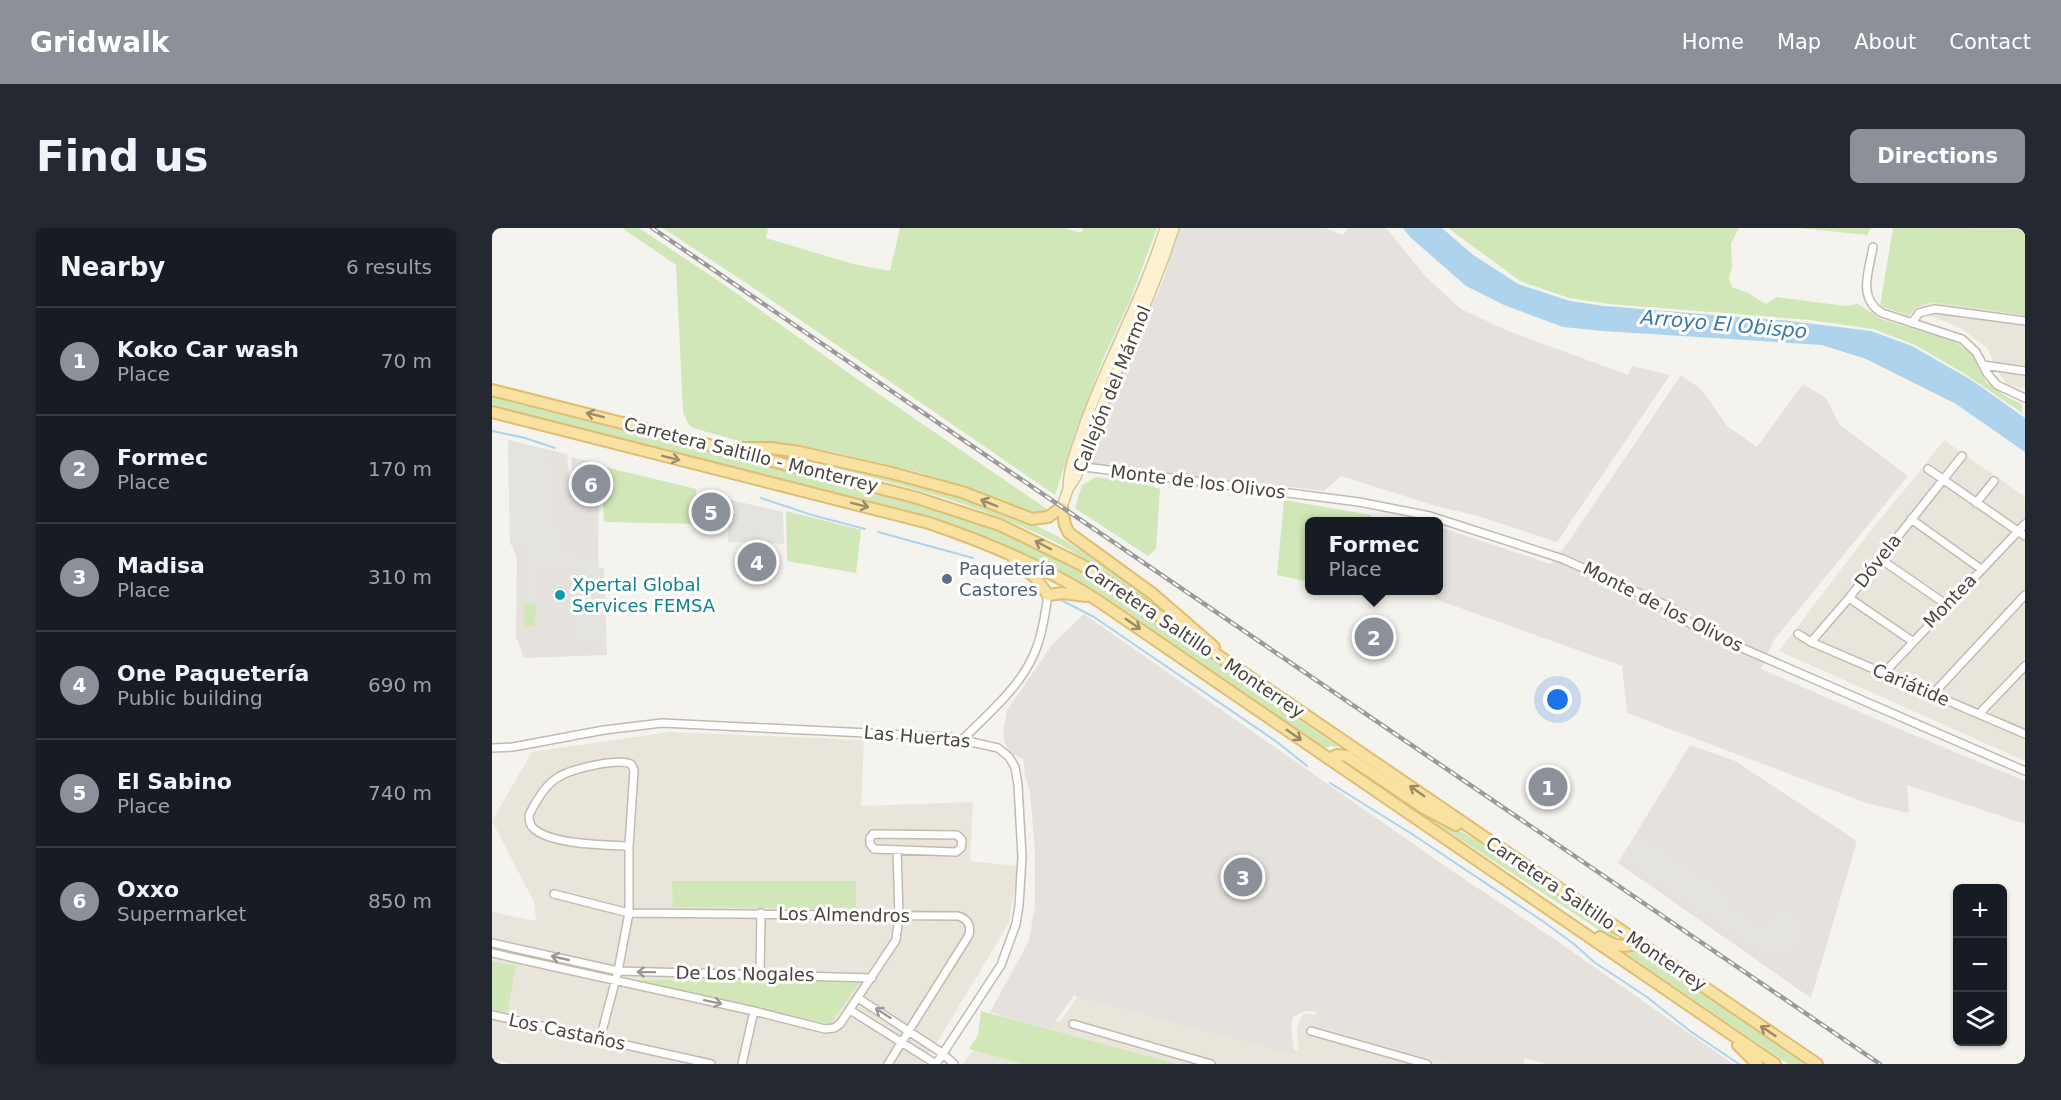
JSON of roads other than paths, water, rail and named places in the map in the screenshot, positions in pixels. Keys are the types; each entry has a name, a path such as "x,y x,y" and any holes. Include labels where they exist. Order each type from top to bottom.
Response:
{"main road":[{"name":"Carretera Saltillo - Monterrey","path":"492,390 914,497 1000,525 1082,565 1383,767 1498,848 1817,1064"},
{"name":"Carretera Saltillo - Monterrey","path":"492,412 929,523 982,542 1042,569 1100,602 1775,1064"},
{"path":"728,448 771,448 816,455 962,492 1032,519 1048,517 1062,507 1069,533 1153,594 1212,644 1222,659"},
{"path":"982,542 1030,573 1040,582 1048,595 1073,594 1100,602"},
{"path":"1329,759 1347,756 1424,808 1498,848"},
{"path":"1512,884 1546,901 1607,942 1623,947 1632,945 1635,941"},
{"path":"1730,1035 1757,1064"}],"street":[{"name":"Callejón del Mármol","path":"1139,311 1165,228"},
{"name":"Callejón del Mármol","path":"1062,507 1068,489 1076,477 1076,466 1139,311 1158,275 1174,228"},
{"path":"1873,247 1867,284 1869,301 1874,308 1882,313 1962,339 1976,352 1991,379 1997,385 2025,398"},
{"path":"1912,323 1920,313 1935,309 2025,321"},
{"path":"1983,365 2025,371"},
{"name":"Dóvela","path":"1811,642 1962,456"},
{"name":"Monte de los Olivos","path":"1076,466 1359,502 1430,517"},
{"path":"1928,469 2025,536"},
{"path":"1976,503 1994,481"},
{"path":"1911,519 1981,569"},
{"name":"Monte de los Olivos","path":"1443,520 1602,574 1670,607 1696,628 2025,771"},
{"name":"Montea","path":"1884,673 2025,524"},
{"path":"1879,558 1947,604"},
{"path":"963,739 1027,668 1035,653 1048,595"},
{"path":"1933,694 2025,595"},
{"path":"1849,598 1912,641"},
{"name":"Cariátide","path":"1798,634 1811,642 2025,734"},
{"path":"1979,714 2025,666"},
{"name":"Las Huertas","path":"492,748 513,747 662,723 963,739 998,748 1009,757 1015,767 1021,829 1020,891 1016,924 1001,965 936,1064"},
{"path":"600,1039 618,971 629,913 629,846 634,778 631,764 618,761 559,776 550,783 529,816 529,822 533,828 546,835 570,842 629,846"},
{"path":"873,834 908,834 957,836 962,840 961,848 956,852 897,850 874,849 870,844 870,838 873,834"},
{"path":"897,850 899,916 896,940 850,1010 936,1064"},
{"name":"Los Almendros","path":"554,894 629,913 761,913 958,916 965,918 969,924 969,935 888,1064"},
{"path":"760,974 761,913"},
{"name":"De Los Nogales","path":"492,943 618,971 872,978"},
{"name":"De Los Nogales","path":"492,953 825,1029 834,1028 840,1024 850,1010"},
{"path":"858,998 954,1063"},
{"path":"742,1064 754,1011"},
{"name":"Los Castaños","path":"492,1016 711,1064"},
{"path":"1073,1024 1211,1064"},
{"path":"1311,1032 1427,1064"}],"water":[{"name":"Arroyo El Obispo","path":"1403,228 1442,228 1472,254 1518,284 1570,301 1604,306 1790,321 1871,331 1912,346 1973,381 2025,418 2025,452 1956,404 1866,359 1822,345 1563,327 1504,305 1466,286 1410,237"}],"waterway":[{"path":"492,431 525,438 555,448"},
{"path":"761,498 865,529"},
{"path":"878,532 973,558"},
{"path":"1059,599 1094,617 1277,742 1307,766"},
{"path":"1330,783 1412,834 1544,922 1594,962 1647,997 1690,1031 1739,1064"}],"railway":[{"path":"652,228 1880,1064"}],"place":[{"name":"Oxxo","path":"591,484"},
{"name":"El Sabino","path":"711,512"},
{"name":"One Paquetería","path":"757,562"},
{"name":"Paquetería Castores","path":"947,579"},
{"name":"Xpertal Global Services FEMSA","path":"560,595"},
{"name":"Formec","path":"1374,637"},
{"name":"Koko Car wash","path":"1548,787"},
{"name":"Madisa","path":"1243,877"}]}
